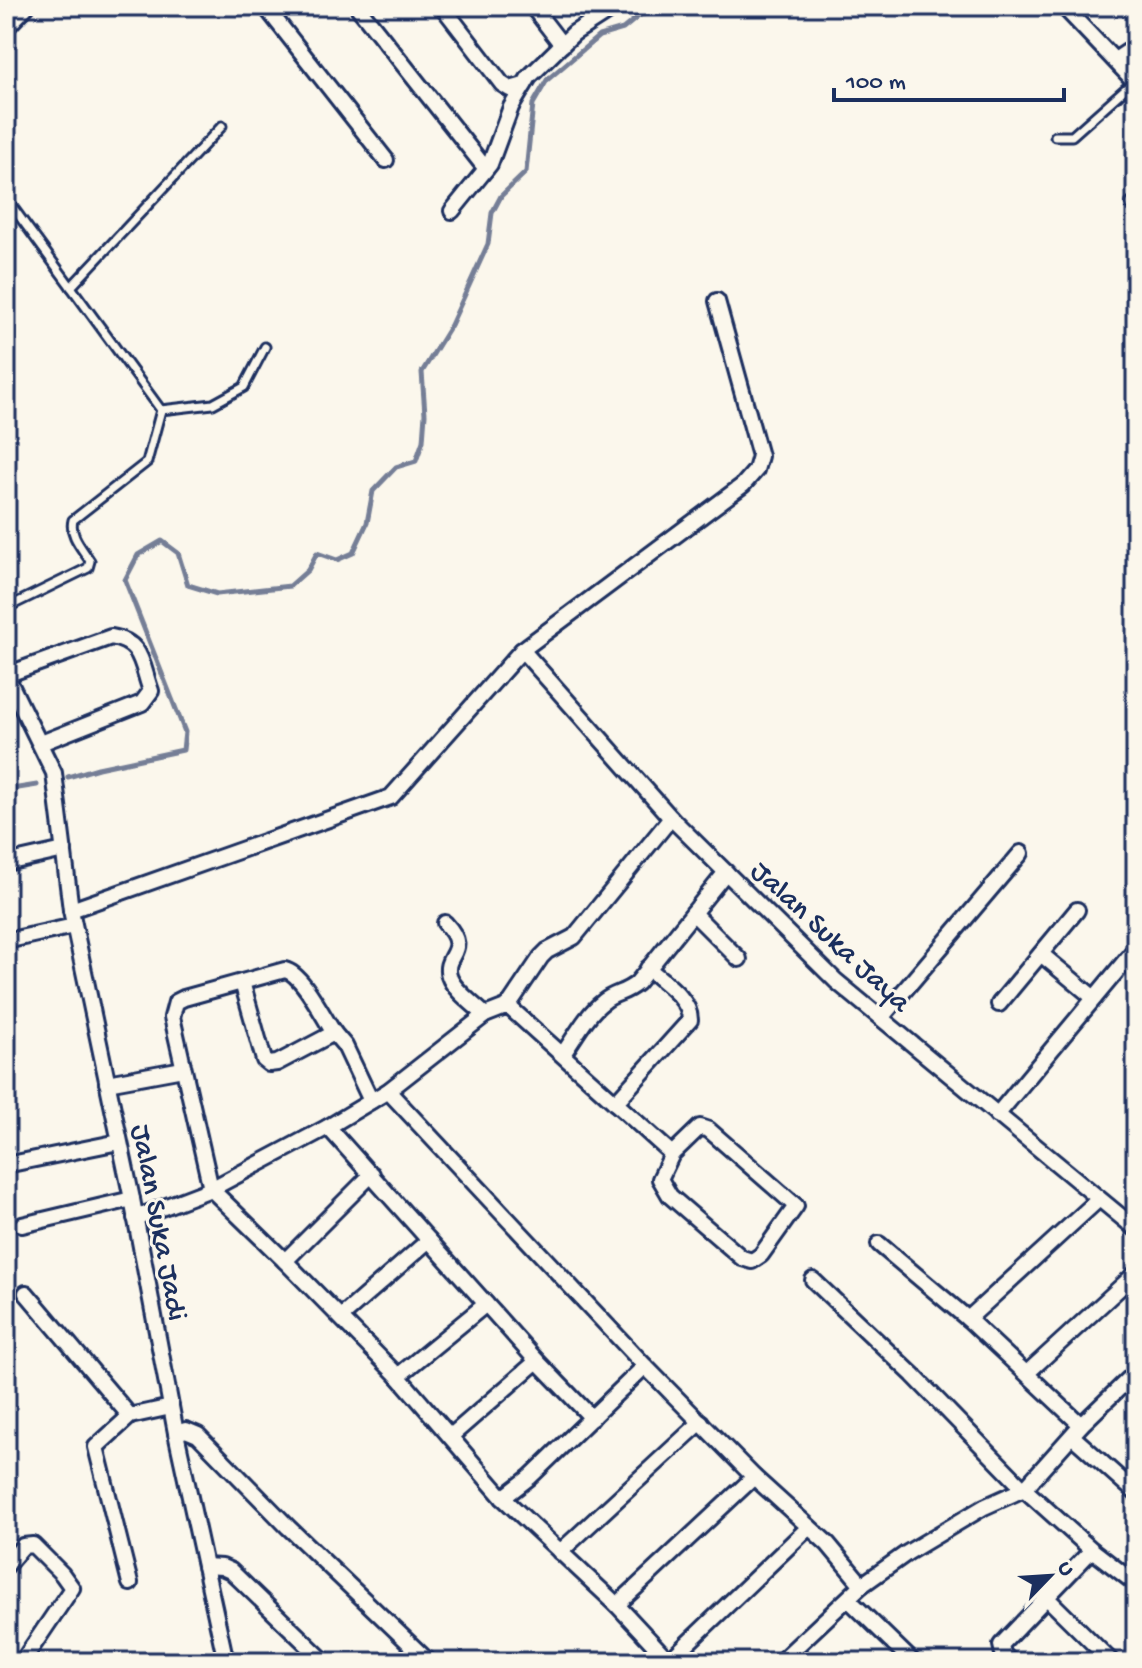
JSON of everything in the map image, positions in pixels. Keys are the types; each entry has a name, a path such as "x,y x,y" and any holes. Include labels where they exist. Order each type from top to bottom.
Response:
{"street":[{"path":"6,28 27,6"},
{"path":"265,6 386,160"},
{"path":"357,6 486,169"},
{"path":"442,6 502,84 510,89 524,85"},
{"path":"532,6 562,45"},
{"path":"452,211 486,169 511,107 529,77 574,33 616,6"},
{"path":"1063,6 1135,82"},
{"path":"1115,60 1136,46"},
{"path":"71,910 391,797 522,650 743,485 756,470 760,456 717,301"},
{"path":"6,675 111,637 127,640 135,646 151,691 148,698 41,743"},
{"name":"Jalan Suka Jaya","path":"522,650 671,818 836,981 1136,1229"},
{"name":"Jalan Suka Jadi","path":"6,675 54,773 74,926 132,1199 176,1433 226,1662"},
{"path":"135,1218 211,1189 328,1127 388,1091 485,1015 508,1006 541,957 574,937 671,818"},
{"path":"6,863 64,850"},
{"path":"881,1018 1021,853"},
{"path":"563,1054 601,1003 613,995 627,992 726,872"},
{"path":"999,1004 1077,910"},
{"path":"693,913 739,959"},
{"path":"445,923 457,942 449,976 485,1015"},
{"path":"6,941 74,926"},
{"path":"997,1115 1136,948"},
{"path":"1041,954 1094,998"},
{"path":"615,1103 690,1020 690,1010 684,1001 648,968"},
{"path":"371,1101 345,1046 291,970 176,1002 172,1017 211,1189 398,1376 503,1498 617,1605 670,1662 809,1527"},
{"path":"242,982 261,1054 269,1064 277,1063 334,1033"},
{"path":"508,1006 672,1154"},
{"path":"107,1083 183,1069"},
{"path":"388,1091 645,1366 754,1477 809,1527 862,1585"},
{"path":"328,1127 537,1361 592,1418"},
{"path":"700,1127 709,1130 796,1206 761,1255 752,1261 742,1258 670,1196 660,1179 672,1154 694,1130 700,1127"},
{"path":"6,1165 119,1142"},
{"path":"285,1261 372,1174"},
{"path":"22,1225 132,1199"},
{"path":"968,1319 1099,1199"},
{"path":"341,1317 429,1240"},
{"path":"879,1244 1027,1373 1136,1493"},
{"path":"1027,1373 1136,1273"},
{"path":"813,1280 913,1375 1024,1489 1092,1550 1136,1584"},
{"path":"26,1293 130,1416"},
{"path":"398,1376 486,1304"},
{"path":"451,1436 537,1361"},
{"path":"503,1498 530,1477 645,1366"},
{"path":"789,1659 862,1585 965,1518 1024,1489 1076,1430 1136,1372"},
{"path":"130,1583 96,1447 130,1416 171,1407"},
{"path":"560,1552 701,1422"},
{"path":"176,1433 186,1430 198,1435 288,1527 429,1662"},
{"path":"617,1605 754,1477"},
{"path":"6,1566 23,1546 33,1545 72,1588 22,1662"},
{"path":"1011,1662 1003,1654 1001,1645 1092,1550"},
{"path":"205,1566 231,1571 318,1659"},
{"path":"1046,1597 1112,1662"},
{"path":"848,1599 913,1662"}],"lane":[{"path":"1055,136 1072,136 1135,82"},
{"path":"71,287 222,126"},
{"path":"6,198 161,410"},
{"path":"161,410 213,404 244,387 265,347"},
{"path":"6,608 88,568 90,561 73,535 73,520 147,462 161,410"}],"waterway":[{"path":"68,777 183,750 185,732 125,580 138,555 162,541 178,553 188,585 217,594 290,586 308,570 317,553 337,560 353,553 367,523 373,491 396,467 416,461 423,441 425,414 422,372 451,325 488,244 492,213 501,196 526,172 533,104 547,80 599,36 623,29 640,15 670,6"},
{"path":"6,790 37,785"}]}
